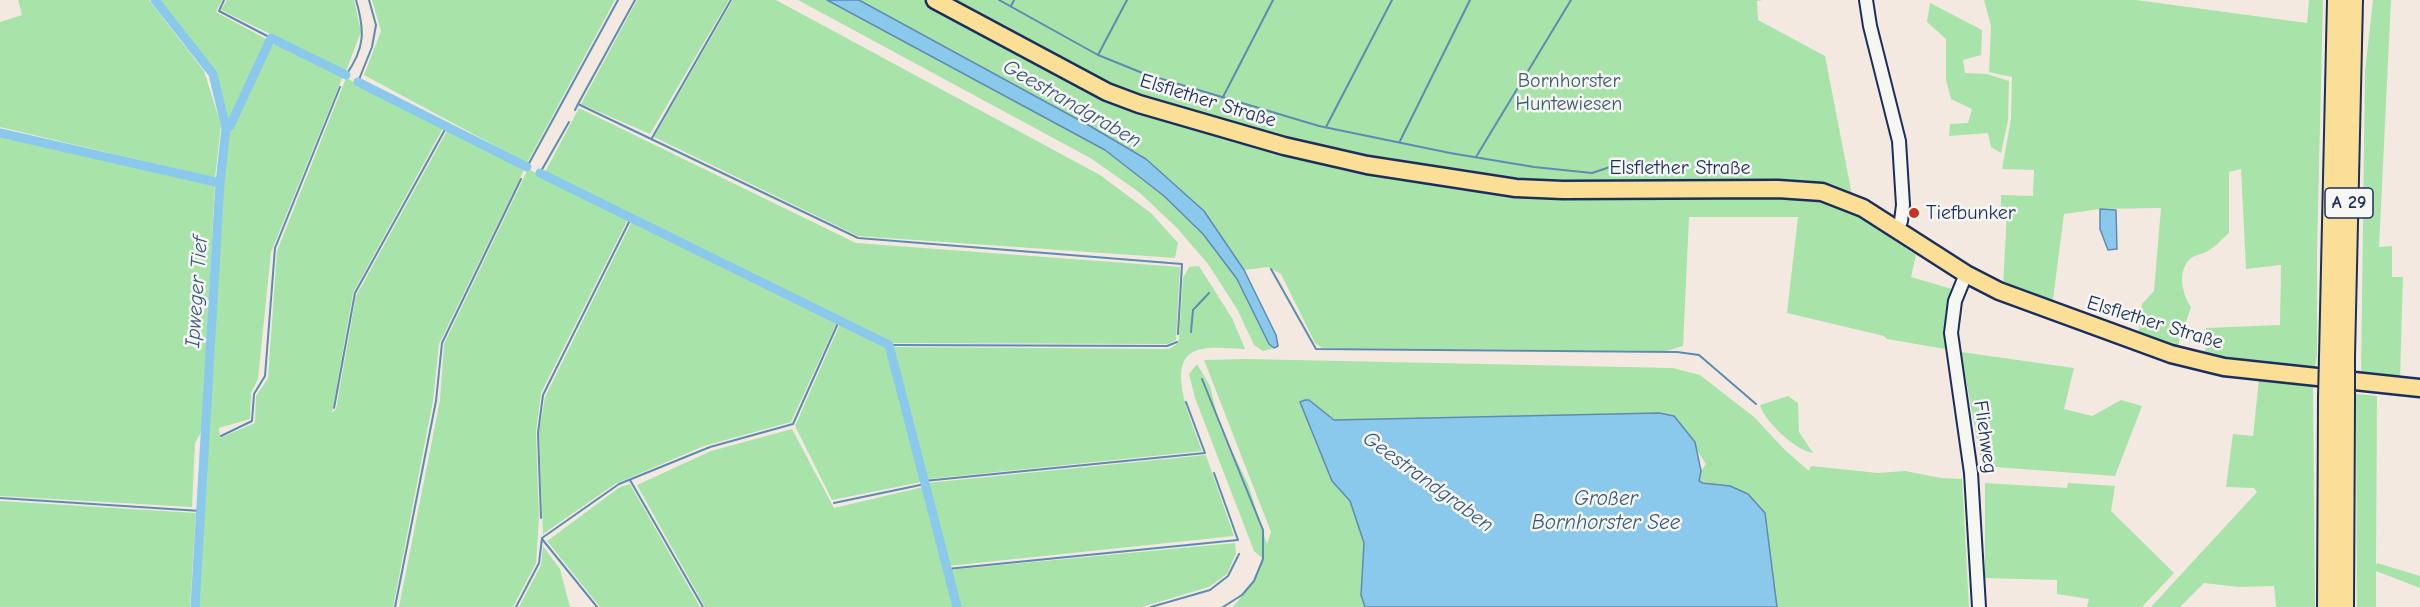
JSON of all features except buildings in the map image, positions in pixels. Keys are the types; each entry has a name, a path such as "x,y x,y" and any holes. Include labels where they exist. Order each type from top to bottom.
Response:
{"highway":[{"path":"2351,68 2359,46 2365,0"},
{"name":"A 29","path":"2337,357 2351,68 2340,2"},
{"name":"A 29","path":"2340,2 2337,400 2344,607"},
{"name":"A 29","path":"2327,607 2337,400"}],"main road":[{"name":"Elsflether Straße","path":"935,0 1107,92 1139,104 1333,158 1458,181 1516,188 1813,191 1847,200 1966,274 1999,291 2151,348 2197,361 2263,372 2420,388"}],"street":[{"path":"1866,0 1870,26 1899,141 1903,205 1897,230"},
{"name":"Fliehweg","path":"1966,274 1955,301 1951,333 1971,473 1979,607"}],"green space":[{"path":"18,0 149,0 204,71 221,125 215,178 0,127 0,22 22,15"},
{"path":"158,0 222,0 216,12 266,39 229,121 226,119 213,70"},
{"path":"227,0 354,0 361,32 346,71 221,10"},
{"path":"372,0 615,0 527,163 364,75 381,31"},
{"path":"637,0 729,0 650,134 581,104"},
{"path":"733,0 776,0 1100,175 1151,213 1178,243 1175,258 858,236 654,137"},
{"path":"798,0 827,0 1105,150 1164,196 1203,234 1237,279 1269,343 1274,348 1263,351 1254,345 1237,309 1208,264 1177,228 1140,193 1092,159"},
{"path":"859,0 924,0 1076,83 1322,163 1460,188 1543,196 1782,195 1819,198 1845,207 1916,255 1911,277 1952,289 1944,332 1945,349 1887,339 1884,336 1787,313 1798,217 1689,217 1683,346 1666,351 1322,348 1315,343 1281,274 1268,267 1244,270 1204,211 1146,159"},
{"name":"Bornhorster Huntewiesen","path":"944,0 1763,0 1757,1 1758,20 1825,56 1852,195 1821,187 1566,186 1484,180 1334,154 1133,97"},
{"path":"1984,0 2136,0 2307,23 2309,0 2323,0 2317,355 2314,373 2205,358 2206,328 2280,325 2281,265 2246,269 2241,169 2229,172 2229,233 2211,249 2190,259 2183,270 2183,289 2191,307 2176,351 2138,338 2142,304 2154,291 2161,208 2100,209 2064,214 2052,307 2003,288 2007,209 2001,208 2001,195 2033,196 2034,170 2002,169 2011,119 2012,77 1989,72 1991,26"},
{"path":"2373,0 2391,0 2379,247 2392,246 2392,277 2403,277 2400,379 2361,376 2365,71"},
{"path":"1930,3 1982,30 1981,55 1963,60 1965,73 1987,74 2009,81 2008,120 2001,153 1991,147 1988,133 1949,136 1950,124 1968,123 1972,109 1951,99 1946,80 1946,39 1927,22"},
{"path":"277,44 343,76 271,252 258,379 251,393 250,419 219,428 220,438 255,423 256,396 268,378 277,251 346,78 443,128 353,293 332,413 336,409 356,296 448,129 525,168 439,344 433,401 393,607 198,607 227,133 270,46"},
{"path":"579,108 856,243 1180,267 1176,340 1168,344 892,343 545,172"},
{"path":"0,137 215,185 202,430 195,443 192,507 0,496"},
{"path":"528,169 628,219 541,393 536,432 539,518 536,563 513,607 399,607 440,400 444,344"},
{"path":"632,221 837,322 791,422 704,446 615,484 543,534 539,432 545,397"},
{"path":"1199,266 1232,318 1245,349 1202,349 1190,354 1184,362 1181,373 1185,401 1202,451 928,479 892,347 1169,349 1177,344 1179,339 1183,278 1189,267"},
{"path":"840,324 886,346 921,482 832,500 795,426"},
{"path":"1961,352 2074,368 2064,409 2092,416 2121,400 2142,406 2115,476 1982,466"},
{"path":"1204,360 1673,368 1700,375 1754,417 1785,450 1809,471 1811,466 1878,473 1905,471 1941,478 1962,479 1969,607 1777,607 1765,513 1715,484 1699,481 1701,471 1706,464 1696,449 1695,442 1659,413 1334,420 1309,400 1332,481 1350,501 1364,543 1361,595 1365,607 1233,607 1254,581 1263,559 1254,551 1195,398 1189,374 1197,364 1210,386 1220,427 1248,484 1267,544 1271,532"},
{"path":"2259,379 2313,386 2315,607 2276,607 2274,586 2239,587 2204,583 2180,607 2151,607 2257,492 2254,488 2226,487 2233,434 2253,436"},
{"path":"2356,394 2377,396 2376,566 2377,563 2420,576 2420,588 2376,571 2376,607 2357,607"},
{"path":"1788,396 1798,403 1799,432 1813,453 1798,447 1774,427 1760,405"},
{"path":"792,429 834,508 923,487 954,607 705,607 637,485 711,451"},
{"path":"1206,455 1234,536 948,566 927,483"},
{"path":"1985,483 2067,488 2068,483 2115,486 2111,511 2174,573 2142,607 2087,607 2089,599 2057,594 2057,580 1985,578"},
{"path":"630,484 700,607 600,607 547,541 620,487"},
{"path":"0,501 196,513 190,607 0,607"},
{"path":"1235,543 1236,553 1227,574 1209,587 1142,607 960,607 949,570"},
{"path":"543,546 560,569 570,607 519,607 541,565"}],"water":[{"path":"827,0 859,0 1146,159 1204,211 1244,270 1276,335 1278,346 1274,348 1269,344 1237,279 1203,234 1164,196 1105,150"},
{"path":"2100,209 2116,210 2117,249 2108,250 2100,229"},
{"name":"Großer Bornhorster See","path":"1309,400 1334,420 1659,413 1674,416 1695,442 1701,471 1699,481 1730,486 1748,494 1765,513 1777,607 1365,607 1361,595 1364,543 1350,501 1332,481 1300,402"}],"waterway":[{"name":"Ipweger Tief","path":"155,0 213,74 226,128 220,183 195,607"},
{"path":"224,0 219,11 271,38"},
{"path":"346,75 360,48 362,30 356,0"},
{"path":"358,82 372,47 376,25 369,0"},
{"path":"527,167 618,0"},
{"path":"578,104 635,0"},
{"path":"652,138 731,0"},
{"path":"999,0 1098,55 1145,74 1319,126 1450,153 1534,167 1592,173 1613,166"},
{"path":"1011,6 1014,0"},
{"path":"1098,55 1127,0"},
{"path":"1223,97 1273,0"},
{"path":"1326,127 1392,0"},
{"path":"1400,141 1470,0"},
{"path":"1476,157 1571,0"},
{"path":"226,128 230,126 271,38 346,75"},
{"path":"358,82 527,167"},
{"path":"221,436 252,421 254,394 265,376 275,248 340,87"},
{"path":"575,110 578,104 858,238 1182,264 1178,334"},
{"path":"540,173 569,122"},
{"path":"334,408 355,293 447,126"},
{"path":"0,133 220,183"},
{"path":"540,173 889,345 957,607"},
{"path":"395,607 436,401 442,343 521,179"},
{"path":"541,518 538,433 543,395 631,218"},
{"path":"1271,269 1316,349 1677,352 1699,355 1756,404"},
{"path":"1191,332 1193,310 1209,293"},
{"path":"516,607 539,563 542,538 619,484 710,447 793,424 839,321"},
{"path":"889,345 1167,346 1177,342"},
{"path":"1202,379 1263,530 1263,559 1254,581 1242,595 1223,607"},
{"path":"924,481 1205,453 1186,402"},
{"path":"947,569 1238,540 1214,473"},
{"path":"630,480 703,607"},
{"path":"834,503 925,484"},
{"path":"0,498 201,511"},
{"path":"542,539 597,607"},
{"path":"1151,607 1210,590 1228,576 1239,554"}],"place":[{"name":"Tiefbunker","path":"1914,213"}],"water label":[{"name":"Geestrandgraben","path":"1072,104"},
{"name":"Geestrandgraben","path":"1428,482"}]}
